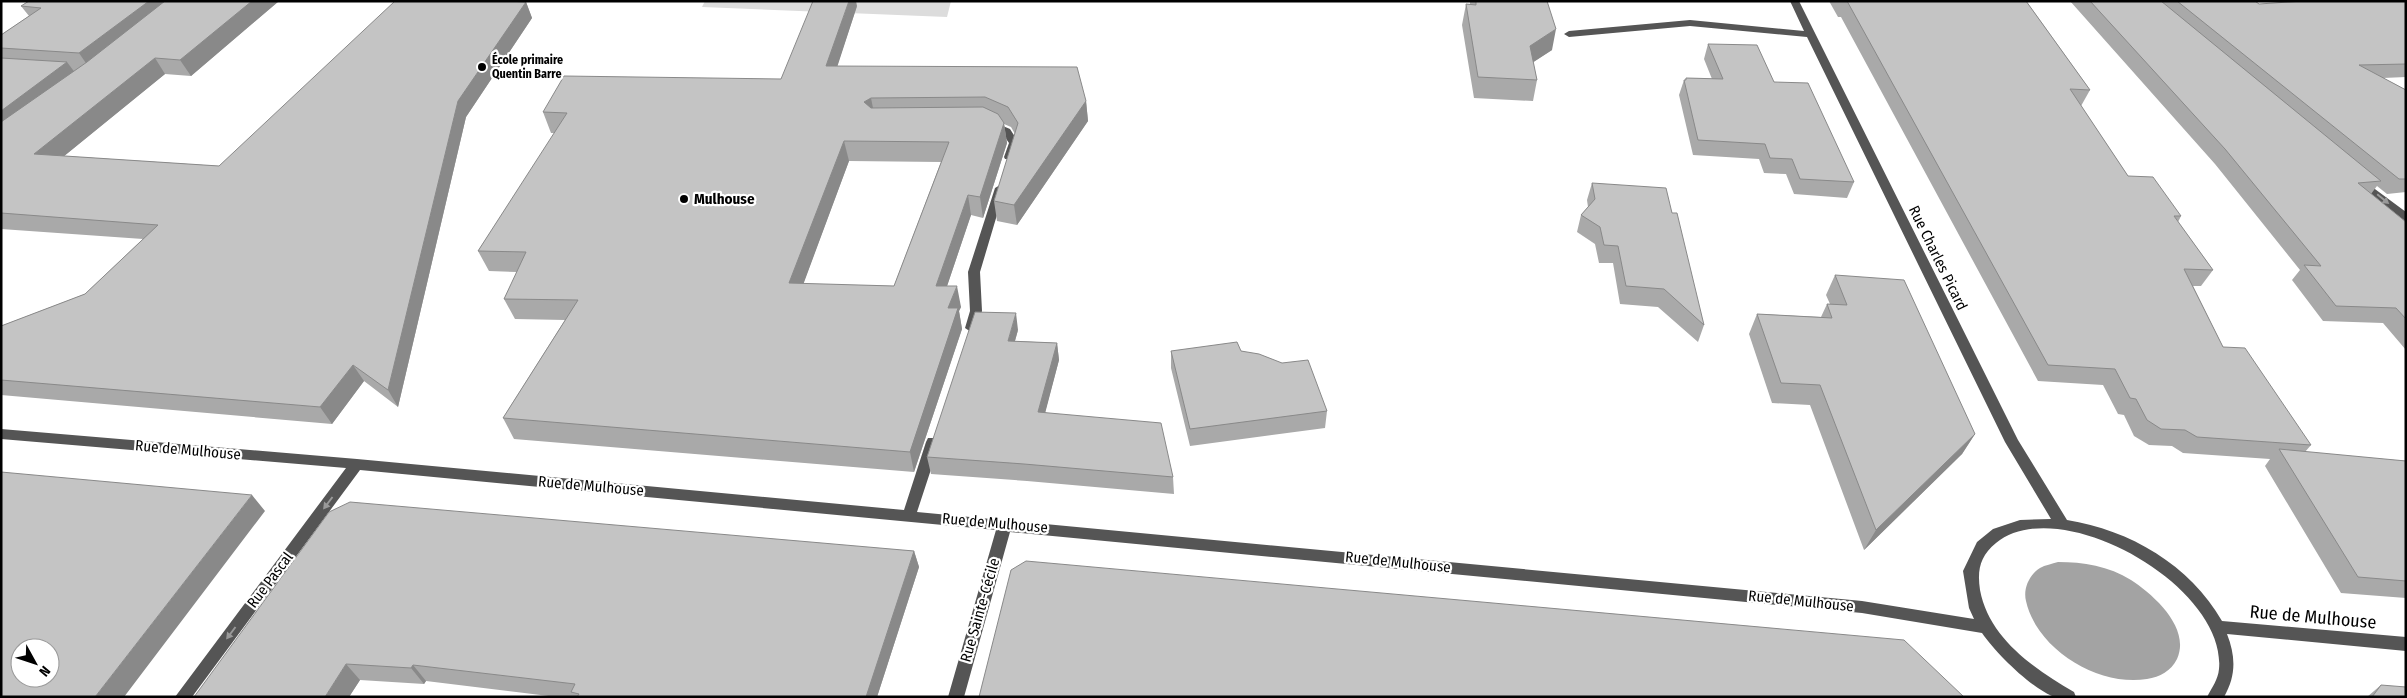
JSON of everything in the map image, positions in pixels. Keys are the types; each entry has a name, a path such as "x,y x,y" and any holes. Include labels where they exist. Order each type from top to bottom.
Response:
{"street":[{"name":"Rue Charles Picard","path":"1794,1 2012,442 2062,524"},
{"path":"1569,34 1690,23 1810,34"},
{"path":"967,339 976,311 974,272 1014,143 1006,131 988,122 979,122"},
{"path":"2353,175 2406,218"},
{"path":"909,515 936,432"},
{"name":"Rue de Mulhouse","path":"1,434 357,464 909,515 1862,607 1986,627"},
{"name":"Rue Pascal","path":"183,697 357,464"},
{"name":"Rue Sainte-Cécile","path":"956,697 1005,524"},
{"path":"2068,697 2042,682 2009,656 1986,627 1973,597 1971,570 1981,548 2000,532 2028,524 2062,524 2099,532 2126,544 2169,570 2197,597 2218,627 2227,654 2225,679 2214,697"},
{"name":"Rue de Mulhouse","path":"2218,627 2406,644"}],"shaded area":[{"path":"705,1 951,1 947,17 702,7"},
{"path":"2058,562 2086,564 2114,571 2131,580 2150,594 2175,624 2179,636 2180,647 2177,659 2172,667 2156,677 2128,680 2109,677 2091,671 2056,649 2032,619 2025,596 2026,587 2033,574 2042,567"}],"building":[{"path":"29,1 149,1 79,53 1,48 1,35 41,8 21,6"},
{"path":"165,1 252,1 180,60 155,58 34,154 219,166 395,1 526,2 458,101 388,390 353,365 320,407 1,380 1,326 85,294 158,225 1,213 1,122 87,62"},
{"path":"813,1 849,1 826,66 1077,67 1086,101 1014,205 994,201 1018,123 1008,107 985,97 871,98 864,102 871,108 983,107 998,114 1004,123 980,197 968,195 936,286 957,286 948,308 958,308 910,452 503,418 578,300 504,299 526,252 478,251 567,113 543,112 564,76 781,79","holes":["844,141 949,142 894,286 789,283"]},
{"path":"1476,1 1547,1 1556,29 1530,46 1537,80 1478,77 1466,4 1476,5"},
{"path":"1847,1 2026,1 2090,90 2070,89 2128,176 2153,177 2181,216 2174,216 2213,270 2184,269 2223,347 2245,348 2311,445 2197,437 2185,430 2161,429 2147,420 2136,399 2130,398 2115,369 2048,365"},
{"path":"2090,1 2161,1 2381,181 2358,183 2406,222 2406,319 2396,308 2336,306 2304,265 2321,266 2225,149"},
{"path":"2177,1 2255,1 2259,4 2303,1 2406,1 2406,64 2359,65 2406,90 2406,179 2399,179"},
{"path":"1708,44 1757,45 1774,82 1808,83 1854,182 1800,179 1792,159 1770,158 1765,144 1698,140 1684,80 1686,78 1723,79"},
{"path":"1,58 67,62 1,111"},
{"path":"1592,183 1666,188 1672,213 1677,213 1704,325 1664,289 1626,286 1618,246 1604,245 1600,227 1581,215 1595,199"},
{"path":"1835,275 1904,280 1975,434 1876,530 1820,385 1781,383 1757,314 1832,318 1827,304 1847,305"},
{"path":"975,312 1016,313 1008,341 1057,343 1038,412 1161,423 1173,477 927,457"},
{"path":"1237,342 1241,351 1259,354 1282,363 1308,360 1327,411 1190,429 1171,351"},
{"path":"2279,449 2406,461 2406,581 2358,577"},
{"path":"1,472 252,495 95,697 1,697"},
{"path":"350,502 914,551 866,697 577,697 579,694 571,692 575,684 413,665 411,668 346,664 325,697 194,697 329,512"},
{"path":"1026,561 1904,640 1964,697 979,697 1011,570"},
{"path":"2381,685 2406,687 2406,697 2372,697"}],"place":[{"name":"École primaire Quentin Barre","path":"482,67"},
{"name":"Mulhouse","path":"684,199"}]}
